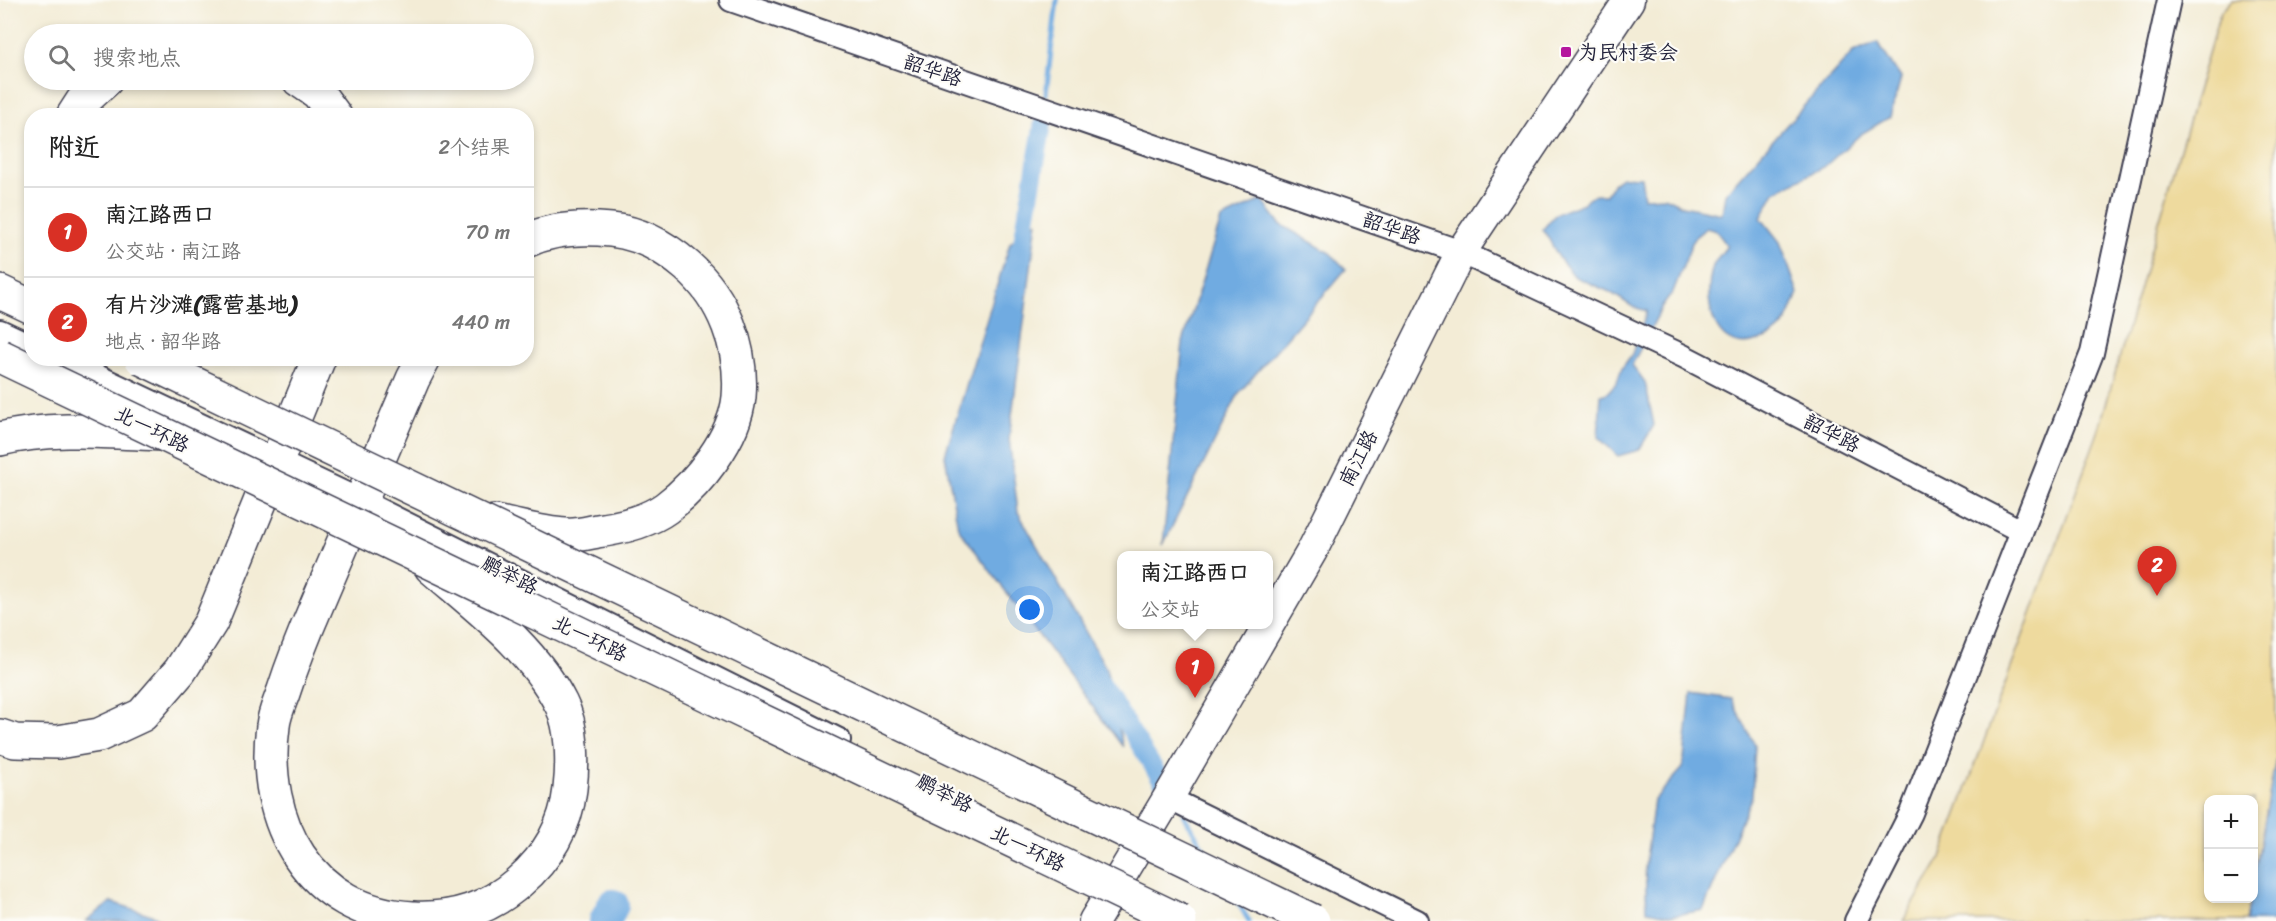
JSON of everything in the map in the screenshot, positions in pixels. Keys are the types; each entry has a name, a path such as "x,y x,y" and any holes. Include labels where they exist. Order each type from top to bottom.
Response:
{"highway":[{"path":"78,108 95,90"},
{"path":"314,90 329,108"},
{"path":"474,518 567,535 621,528 664,510 696,482 715,456 731,424 739,398 735,345 725,314 700,278 668,249 630,232 584,228 534,237"},
{"path":"0,292 24,303"},
{"name":"北一环路","path":"0,356 1180,921"},
{"path":"158,366 1313,921"},
{"path":"167,366 185,379"},
{"path":"0,735 15,741 58,742 99,735 142,715 180,671 211,622 316,366"},
{"path":"420,366 292,664 273,724 271,770 277,810 298,854 320,881 349,903 389,917 435,919 466,913 500,898 533,870 553,842 568,810 572,761 571,742 563,706 543,674 504,632 421,557"},
{"path":"0,439 27,432 89,431 162,434"}],"main road":[{"name":"南江路","path":"1273,618 1312,551 1461,252 1629,0"},
{"name":"南江路","path":"1094,921 1267,629"}],"street":[{"name":"韶华路","path":"731,0 1461,252 1683,356 2021,531"},
{"path":"1856,921 1911,813 2092,353 2169,0"},
{"path":"0,331 24,342"},
{"name":"鹏举路","path":"76,366 361,501 1119,880"},
{"path":"1168,798 1418,921"}],"sand":[{"path":"2232,0 2276,0 2276,757 2258,856 2258,795 2204,795 2204,903 2249,903 2246,921 1903,921 1940,860 2097,435 2220,13"}],"water":[{"path":"1877,42 1901,78 1890,117 1861,134 1824,167 1775,192 1761,218 1780,242 1798,293 1785,323 1770,336 1748,344 1734,342 1724,336 1716,326 1711,313 1709,283 1713,266 1727,246 1717,231 1706,228 1694,238 1673,292 1662,307 1632,365 1645,382 1654,425 1639,450 1618,456 1598,437 1601,395 1607,393 1617,382 1622,368 1632,354 1647,311 1633,307 1610,292 1575,277 1560,259 1543,229 1556,214 1584,203 1596,195 1606,195 1616,180 1628,176 1641,177 1644,198 1664,197 1683,206 1722,214 1725,194 1764,150 1853,52"},
{"path":"1262,200 1280,224 1330,253 1346,269 1239,393 1163,545 1183,342 1221,219"},
{"path":"1037,221 1009,439 1018,512 1106,668 1123,747 958,528 945,455 1010,243"},
{"path":"1691,693 1731,699 1755,745 1752,796 1703,910 1671,916 1647,911 1645,867 1654,800 1683,768"},
{"path":"2276,757 2276,921 2246,921 2249,903 2258,903 2258,856"},
{"path":"111,902 155,916 162,921 86,921"}],"waterway":[{"path":"1046,94 1057,0"},
{"path":"1020,254 1043,123"},
{"path":"1100,681 1162,781"},
{"path":"1183,814 1209,857"},
{"path":"1235,898 1249,921"},
{"path":"605,921 613,905"}],"place":[{"name":"为民村委会","path":"1566,52"},
{"name":"有片沙滩(露营基地)","path":"2157,596"},
{"name":"南江路西口","path":"1195,698"}]}
